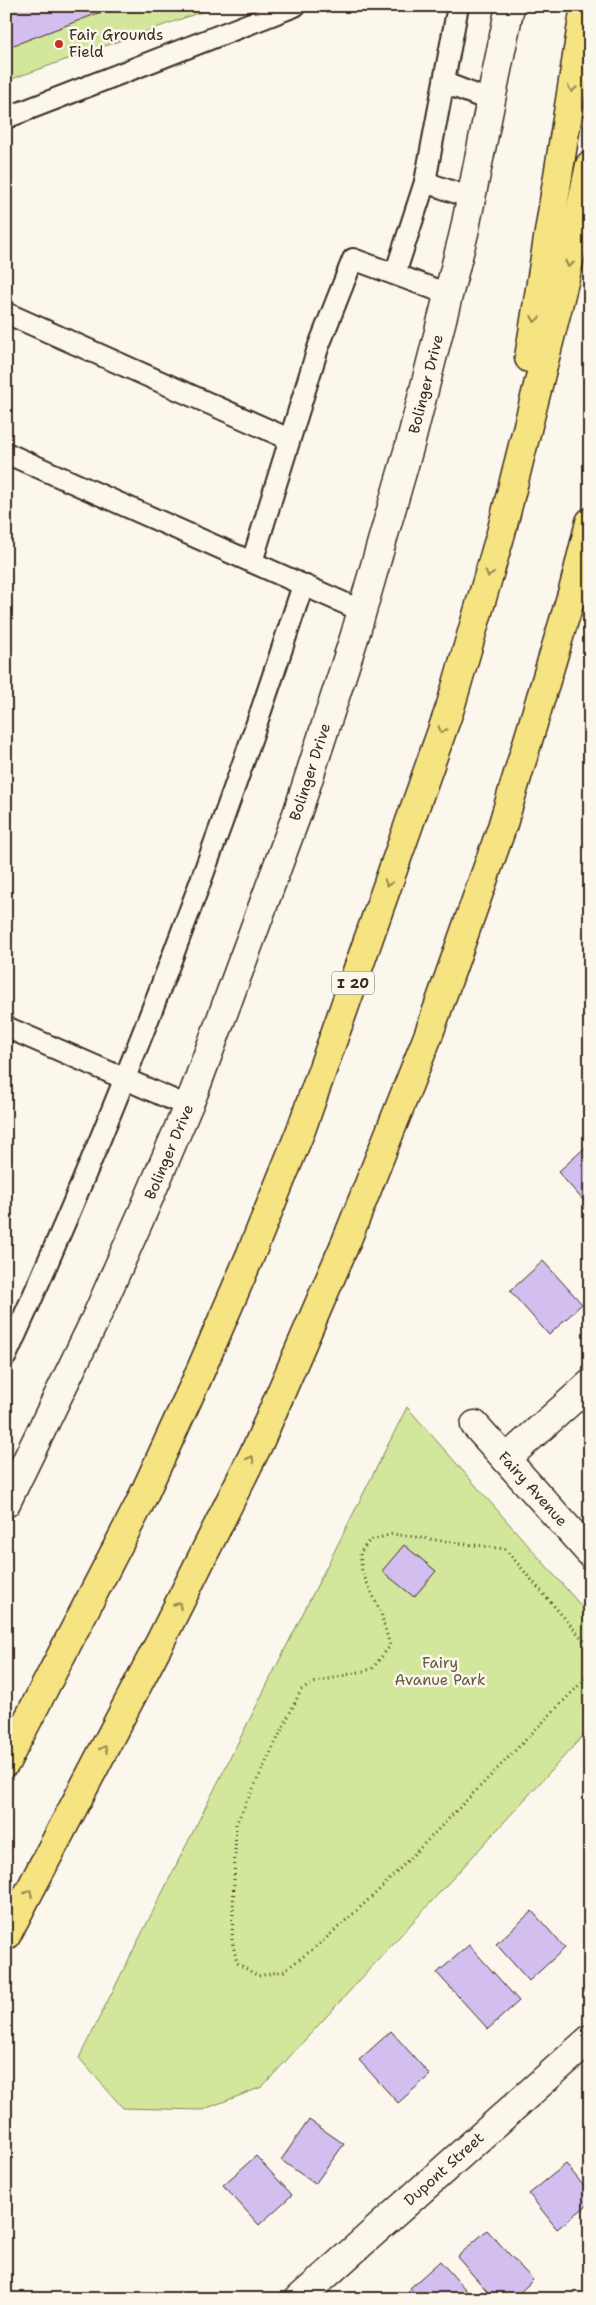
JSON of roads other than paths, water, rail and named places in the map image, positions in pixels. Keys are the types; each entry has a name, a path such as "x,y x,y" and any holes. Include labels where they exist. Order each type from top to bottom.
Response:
{"highway":[{"path":"501,532 585,6"},
{"name":"I 20","path":"6,1762 139,1504 196,1381 250,1256 301,1130 450,708 501,532 573,246 590,165"},
{"path":"6,1936 161,1640 259,1444 346,1242 428,1036 502,827 574,587 590,522"}],"street":[{"name":"Bolinger Drive","path":"6,1503 94,1322 188,1106 298,811 362,611 411,441 471,198 510,6"},
{"path":"506,1459 590,1384"},
{"name":"Fairy Avenue","path":"475,1425 590,1553"},
{"name":"Dupont Street","path":"299,2299 590,2039"}],"lane":[{"path":"6,118 295,6"},
{"path":"395,274 425,182 458,6"},
{"path":"445,83 491,101"},
{"path":"425,182 471,198"},
{"path":"252,562 318,348 353,259 448,294"},
{"path":"6,313 289,439"},
{"path":"6,453 362,611"},
{"path":"6,1356 62,1232 152,1013 220,831 303,584"},
{"path":"6,1027 188,1106"}],"place":[{"name":"Fair Grounds Field","path":"59,44"}],"park label":[{"name":"Fairy Avanue Park","path":"440,1672"}]}
